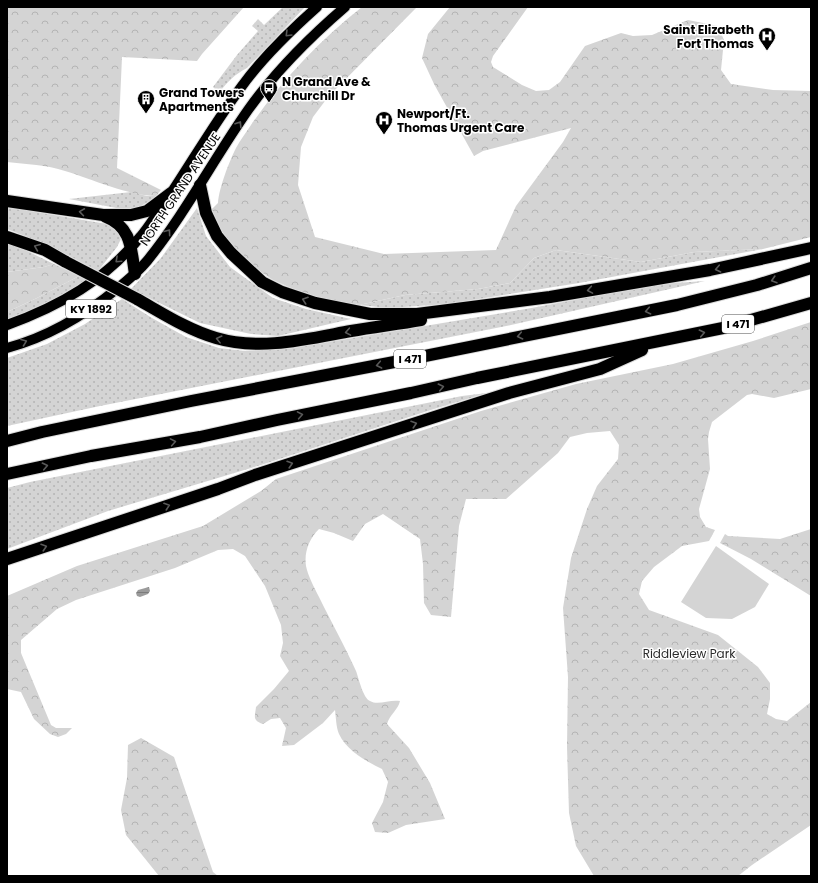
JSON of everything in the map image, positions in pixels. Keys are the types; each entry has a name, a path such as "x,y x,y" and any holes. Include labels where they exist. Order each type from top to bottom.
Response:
{"highway":[{"path":"200,185 206,213 217,236 231,253 262,282 282,292 314,303 370,314 417,314 550,297 710,270 811,248"},
{"path":"7,201 103,215 131,215 140,214 147,211 171,193"},
{"path":"103,215 114,220 124,229 129,238 135,274"},
{"path":"7,237 45,250 201,333 216,338 247,344 274,343 305,339 420,320 468,308"},
{"name":"I 471","path":"7,441 42,432 191,401 662,308 757,285 811,268"},
{"name":"I 471","path":"7,474 91,456 200,437 477,378 664,341 723,328 811,303"},
{"path":"7,559 255,475 509,393 600,369 664,341"}],"main road":[{"name":"NORTH GRAND AVENUE","path":"7,325 49,309 67,299 104,273 131,248 146,230 242,85 280,42 317,7"},
{"name":"NORTH GRAND AVENUE","path":"7,348 65,325 110,295 135,274 147,261 200,185 248,110 272,79 307,42 345,7"}],"green space":[{"path":"7,7 244,7 197,61 122,57 117,168 161,190 156,196 123,190 51,167 7,162"},
{"path":"283,7 305,7 247,68 238,73 219,93 213,87 237,55 258,31 252,26 258,19 264,25"},
{"path":"362,7 417,7 328,97 313,117 301,147 298,185 315,237 384,254 496,250 516,206 563,142 571,128 483,151 474,156 434,84 422,58 428,34 450,7 528,7 493,56 491,62 493,67 522,85 536,91 549,90 560,82 585,46 621,33 633,36 652,35 688,20 718,26 724,40 721,70 731,84 773,90 811,91 811,237 763,249 694,252 641,262 556,250 534,258 510,283 478,289 405,295 359,305 334,302 300,292 273,280 252,266 235,249 219,228 210,211 218,203 220,190 230,160 236,148 263,109 288,77 316,47"},
{"path":"131,192 147,196 156,196 137,208 127,210 69,199"},
{"path":"7,207 107,224 117,231 121,239 117,247 98,271 48,245 7,229"},
{"path":"197,208 206,236 230,267 273,298 306,309 351,319 278,336 251,334 200,323 131,289 161,258"},
{"path":"7,244 19,247 54,264 44,267 7,272"},
{"path":"763,249 579,283 447,304 389,308 359,305 405,295 478,289 510,283 534,258 556,250 641,262 694,252"},
{"path":"54,264 79,276 7,312 7,272 44,267"},
{"path":"79,276 87,279 59,297 7,320 7,312"},
{"path":"705,281 511,325 100,406 7,426 7,358 47,344 85,324 122,299 186,337 219,348 245,351 287,349 526,309 659,284"},
{"name":"Riddleview Park","path":"811,322 811,389 774,398 752,394 747,395 712,422 708,439 710,469 699,509 700,517 706,527 715,530 709,541 682,546 654,567 642,581 639,594 649,610 718,635 758,667 770,683 770,699 767,714 776,719 787,721 811,702 811,825 738,876 594,876 576,846 569,813 567,747 568,677 563,608 571,558 587,509 597,486 618,459 619,445 610,431 587,433 570,437 558,453 506,499 466,499 459,526 451,617 431,615 424,603 423,564 420,539 383,514 365,524 353,541 334,533 319,529 312,537 308,546 306,566 308,574 352,662 365,696 370,701 377,703 400,701 398,707 390,717 387,724 409,748 430,783 445,819 406,825 388,833 375,832 372,823 383,802 388,782 382,769 358,755 342,740 337,728 335,710 323,723 294,745 282,746 286,728 280,718 271,719 263,724 256,720 256,707 289,671 280,656 283,643 281,625 265,586 245,556 233,549 218,550 175,568 76,600 57,609 21,640 21,653 51,725 56,728 72,728 66,734 58,737 50,734 34,719 21,692 7,689 7,596 77,566 203,526 261,491 276,479 481,411 576,384 673,364 753,341"},
{"path":"487,393 261,465 108,511 7,549 7,488 30,482 462,396"},
{"path":"811,529 811,596 751,559 720,543 725,534 728,536 780,539"},
{"path":"716,546 769,584 755,607 732,619 706,618 681,602"},
{"path":"141,738 174,757 213,872 218,876 159,876 126,835 121,810 127,778 128,745"}],"shaded area":[{"path":"149,587 150,591 148,594 140,597 137,596 136,593 138,590"}],"place":[{"name":"Saint Elizabeth Fort Thomas","path":"767,51"},
{"name":"N Grand Ave & Churchill Dr","path":"269,103"},
{"name":"Grand Towers Apartments","path":"146,114"},
{"name":"Newport/Ft. Thomas Urgent Care","path":"384,135"}]}
